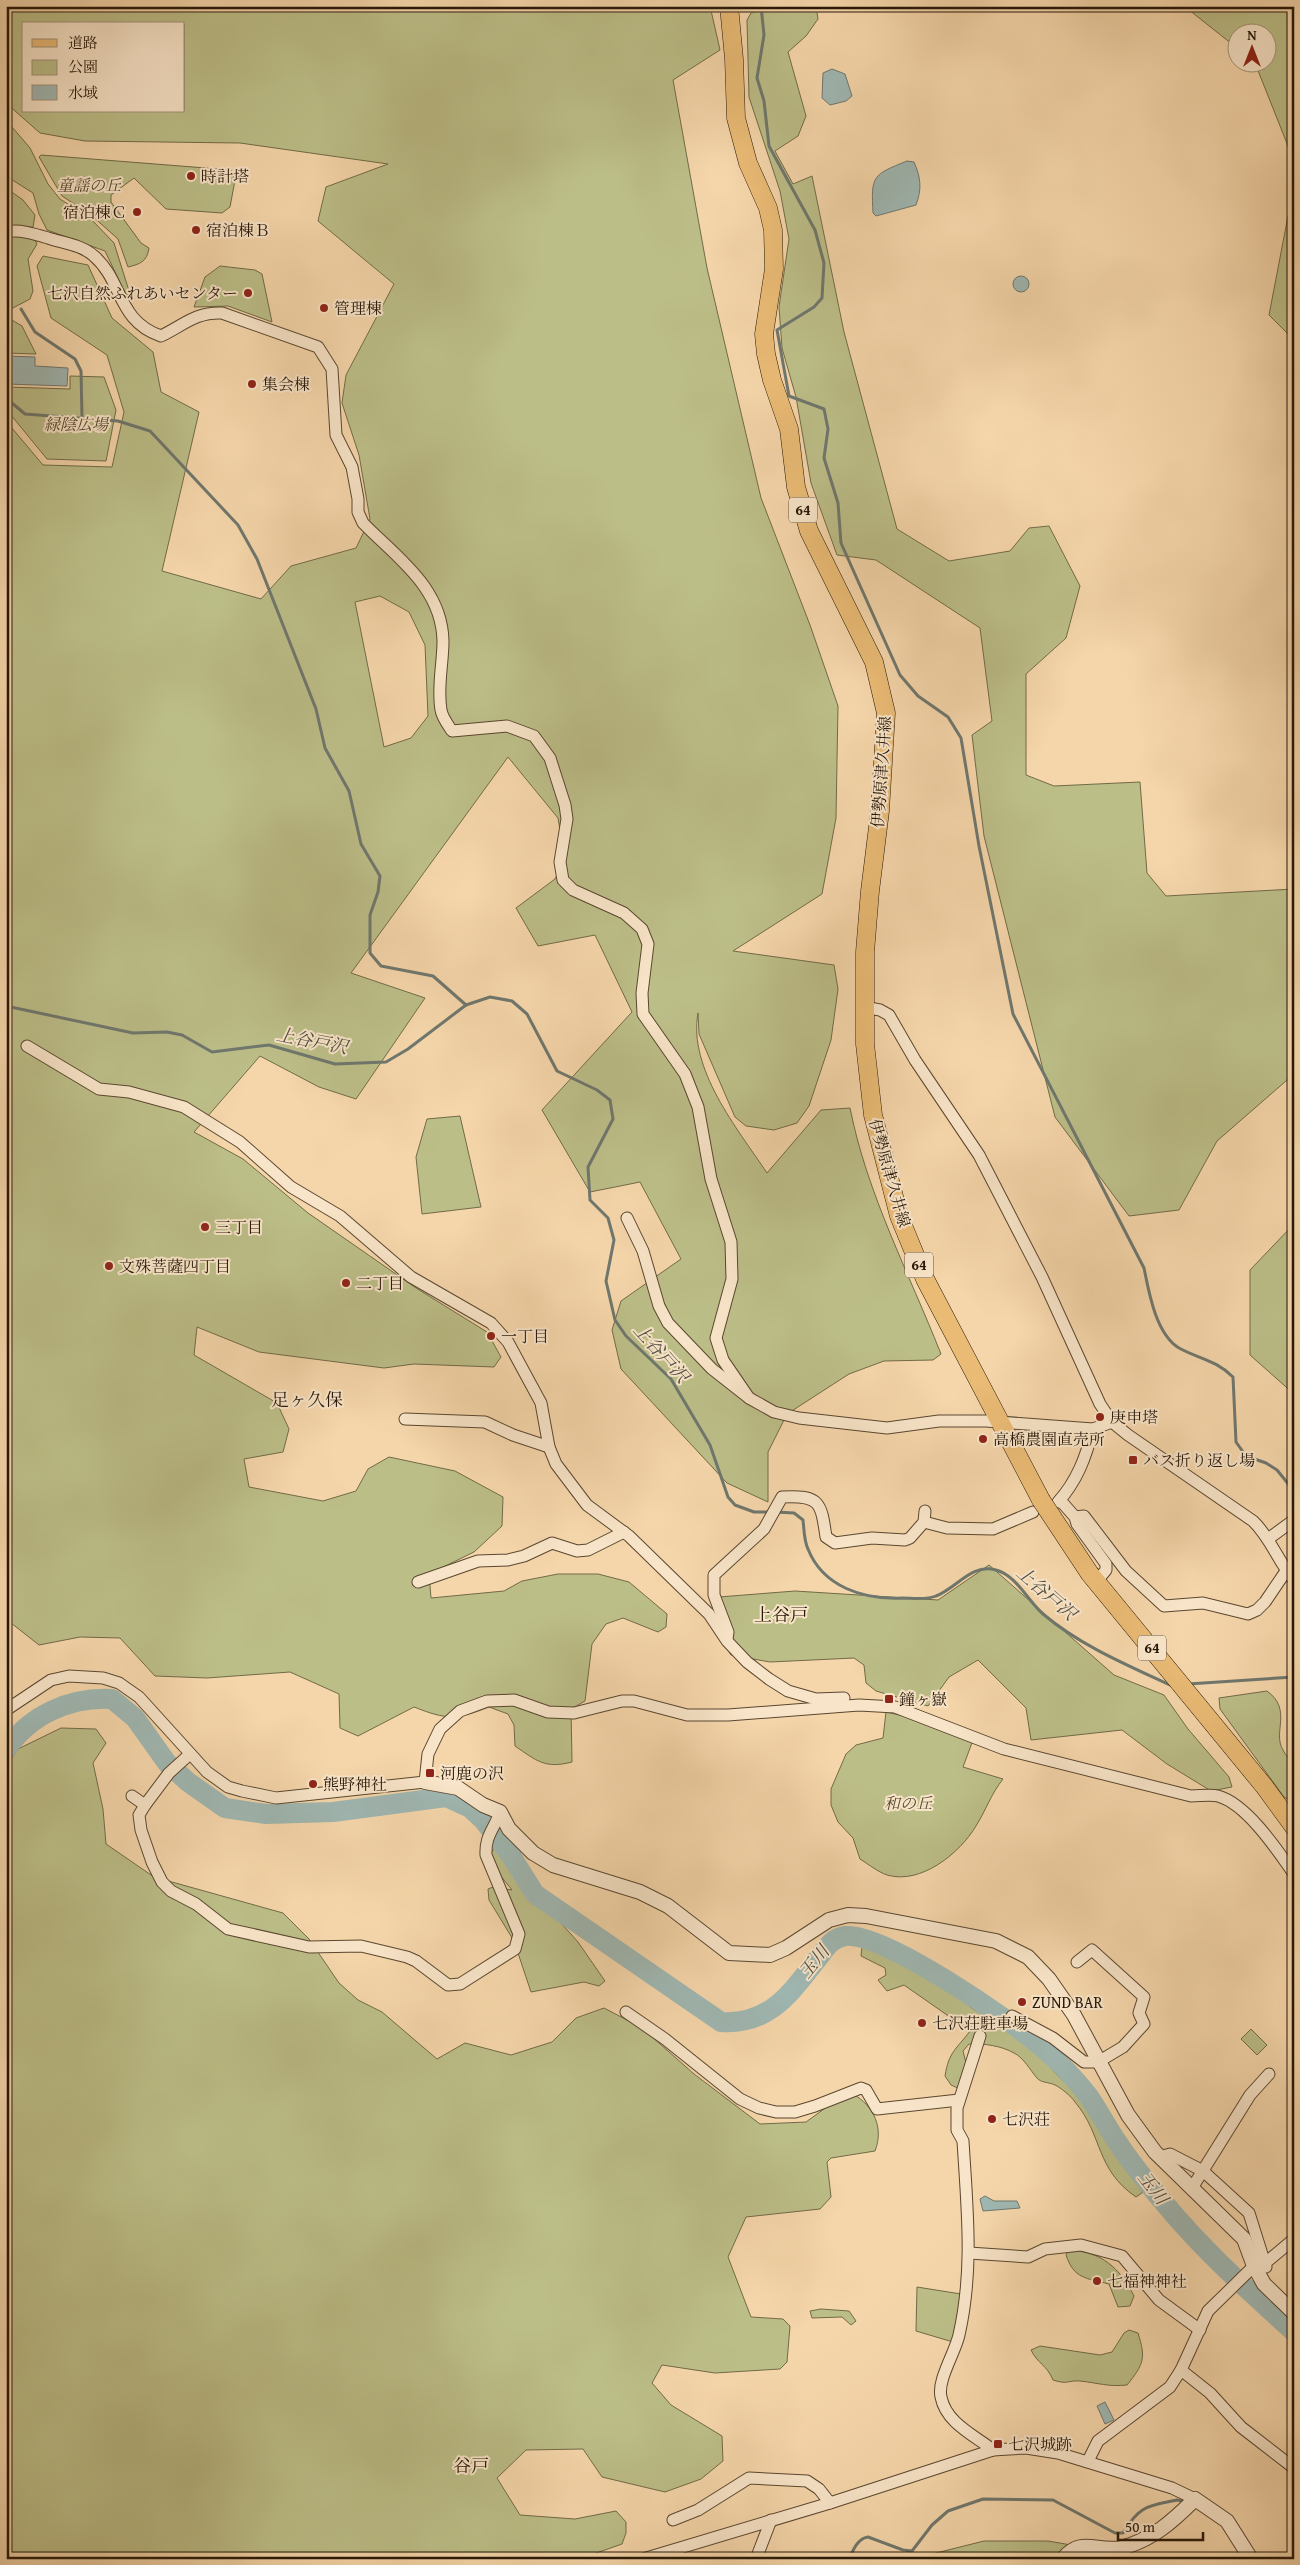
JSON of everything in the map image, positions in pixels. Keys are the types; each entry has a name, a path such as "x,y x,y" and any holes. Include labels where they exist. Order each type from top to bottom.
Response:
{"main road":[{"name":"伊勢原津久井線","path":"729,6 734,59 736,118 748,163 768,208 773,230 774,269 764,334 766,354 789,429 796,487 809,531 874,662 886,713 881,801 866,935 865,1044 873,1115 899,1216 925,1279 999,1423 1048,1504"},
{"name":"64","path":"1048,1504 1096,1582 1264,1786 1294,1828"}],"street":[{"path":"6,232 28,233 86,250 104,268 127,311 149,332 161,336 197,315 207,312 222,313 318,347 332,369 336,435 352,467 358,512 363,523 417,574 437,611 443,640 440,678 441,712 452,731 507,726 534,736 550,758 565,805 567,819 560,862 563,880 573,890 624,913 642,929 648,944 642,994 643,1014 685,1074 698,1107 711,1180 731,1242 732,1279 716,1338 723,1360 749,1398"},
{"path":"864,1007 880,1010 889,1015 915,1060 979,1155 1042,1277 1100,1404 1112,1422 1128,1435 1254,1521 1268,1538 1290,1576 1257,1610 1248,1614 1203,1603 1164,1606 1126,1571 1084,1516 1075,1517 1048,1504"},
{"path":"27,1046 99,1089 129,1092 184,1107 240,1142 291,1187 340,1216 411,1277 491,1323 508,1342 541,1403 549,1447 556,1464 586,1505 624,1532 709,1614 727,1641 747,1662 788,1691 816,1700 860,1698 876,1706"},
{"path":"627,1218 643,1251 659,1306 668,1323 712,1369 749,1398 774,1412 873,1427 901,1427 938,1421 986,1421 1052,1424 1093,1429 1112,1422"},
{"path":"406,1419 485,1422 513,1435 549,1447"},
{"path":"727,1641 728,1632 714,1595 714,1575 764,1529 782,1497 805,1496 812,1499 823,1516 826,1537 835,1543 872,1538 905,1540 910,1538 924,1516 947,1528 993,1529 1048,1504 1080,1472 1088,1452 1093,1429"},
{"path":"1075,1517 1077,1524 1106,1564 1106,1570 1096,1582"},
{"path":"1268,1538 1294,1520"},
{"path":"418,1582 478,1561 508,1560 524,1556 552,1543 577,1551 588,1550 624,1532"},
{"path":"6,1710 51,1680 69,1676 102,1678 118,1683 139,1697 207,1772 221,1782 258,1796 276,1798 425,1782 458,1788 498,1817 533,1853 553,1865 640,1892 668,1906 729,1953 770,1955 786,1948 829,1920 848,1915 866,1916 996,1941 1028,1957 1049,1979 1074,2015 1128,2115 1160,2157 1244,2239 1264,2284 1294,2313"},
{"path":"425,1782 428,1754 440,1729 460,1711 487,1701 514,1700 548,1712 574,1714 622,1701 634,1701 688,1715 728,1715 876,1706 895,1707 910,1711 1004,1749 1191,1796 1217,1796 1230,1801 1242,1809 1294,1874"},
{"path":"190,1754 173,1770 139,1815 141,1830 152,1862 162,1882 171,1891 196,1904 228,1929 309,1946 361,1946 407,1957 416,1961 448,1985 460,1984 515,1949 518,1945 519,1934 486,1855 485,1841 498,1817"},
{"path":"132,1796 145,1805"},
{"path":"1012,2016 1053,2038 1084,2062 1098,2062 1123,2047 1144,2024 1140,2013 1144,1997 1092,1950 1077,1962"},
{"path":"626,2012 665,2039 740,2098 759,2108 776,2112 795,2112 861,2088 866,2090 877,2109 959,2100"},
{"path":"980,2036 959,2100 957,2130 963,2141 969,2253 966,2307 957,2345 941,2386 941,2396 946,2412 961,2427 993,2450"},
{"path":"1192,2188 1250,2095 1269,2074"},
{"path":"1160,2157 1170,2154 1202,2171 1249,2213 1257,2268"},
{"path":"1088,2461 1098,2441 1170,2387 1181,2370 1208,2311 1229,2290 1294,2239"},
{"path":"969,2253 1028,2257 1045,2249 1081,2245 1122,2256 1159,2300 1200,2330"},
{"path":"1181,2370 1210,2393 1241,2427 1294,2468"},
{"path":"643,2559 830,2503 993,2450 1026,2448 1058,2453 1088,2461 1172,2488 1195,2499 1227,2521 1251,2559"},
{"path":"674,2520 698,2510 749,2478 808,2481 819,2488 830,2503"},
{"path":"1064,2559 1071,2550 1079,2546 1110,2549 1122,2547 1158,2533 1195,2499"},
{"path":"756,2559 771,2520"}],"green space":[{"path":"6,6 710,6 720,50 673,80 707,268 761,498 810,625 838,706 836,818 822,894 733,951 834,965 838,989 831,1040 809,1106 797,1123 774,1130 746,1126 735,1117 699,1034 698,1013 697,1034 700,1055 708,1076 729,1117 767,1173 821,1110 850,1108 857,1140 878,1202 941,1354 933,1360 884,1361 849,1374 787,1414 768,1452 768,1502 727,1483 621,1369 612,1330 621,1301 681,1259 640,1182 590,1192 542,1110 632,1012 595,935 538,946 516,908 555,879 565,860 558,818 508,757 351,973 425,998 356,1099 319,1087 260,1056 194,1132 243,1159 308,1213 416,1288 487,1332 501,1357 494,1367 414,1364 384,1368 259,1352 197,1327 194,1355 277,1403 289,1429 283,1452 244,1459 249,1487 323,1501 356,1491 368,1469 389,1457 455,1471 503,1497 502,1526 474,1552 429,1574 431,1598 504,1591 522,1581 558,1574 598,1574 629,1582 667,1614 666,1627 658,1632 623,1618 606,1624 592,1644 585,1701 571,1709 572,1762 555,1765 529,1756 515,1746 514,1725 508,1714 489,1707 452,1717 414,1707 358,1736 340,1728 339,1694 290,1672 207,1678 155,1676 120,1638 80,1637 39,1645 6,1619 6,421 43,465 112,467 124,412 107,355 51,318 37,266 43,256 88,265 112,318 153,352 161,392 199,412 162,571 261,599 291,566 356,548 370,519 359,455 342,403 346,375 394,284 318,221 326,187 388,164 240,143 85,141 40,133 6,103","holes":["380,596 409,612 425,645 428,716 411,738 384,747 355,602"]},
{"path":"777,6 816,6 818,19 806,36 788,52 806,116 798,136 775,151 793,184 812,176 844,332 897,529 949,561 1010,551 1029,528 1049,526 1080,586 1066,638 1026,674 1026,775 1054,786 1140,782 1147,873 1166,896 1294,889 1294,1074 1217,1141 1179,1210 1129,1216 1055,1117 984,836 972,735 992,721 980,628 876,560 837,555 811,483 796,397 782,348 779,307 789,239 780,191 749,97 747,20 751,13"},
{"path":"1184,6 1294,6 1294,161 1259,72 1278,72 1278,22 1228,22 1228,41"},
{"path":"6,120 30,148 48,184 60,199 91,219 114,243 130,294 126,295 105,251 47,230 39,214 33,193 6,176"},
{"name":"童謡の丘","path":"41,155 231,170 235,180 230,207 222,213 166,209 134,178 111,195 111,202 141,243 149,248 147,256 142,262 128,267 118,239 91,215 62,196 39,157"},
{"path":"1294,185 1294,340 1269,315"},
{"path":"6,188 23,200 35,215 33,227 6,228"},
{"path":"6,235 34,238 37,244 28,259 33,291 30,299 9,310 6,307"},
{"path":"220,266 255,270 262,274 272,322 228,306 194,307 205,277"},
{"path":"6,313 12,320 22,326 36,354 6,353"},
{"name":"緑陰広場","path":"70,376 104,377 116,410 106,461 47,459 6,409 6,387 70,389"},
{"path":"460,1116 481,1207 422,1214 416,1157 427,1119"},
{"path":"1294,1224 1294,1394 1250,1355 1250,1270"},
{"path":"989,1565 1114,1675 1164,1695 1188,1729 1229,1777 1232,1787 1211,1791 1167,1764 1122,1730 1031,1740 1026,1708 978,1660 949,1677 928,1706 876,1691 866,1683 864,1665 854,1658 770,1662 731,1655 708,1620 719,1597 795,1591 938,1600"},
{"path":"1267,1691 1275,1698 1281,1713 1280,1743 1285,1754 1294,1763 1294,1802 1284,1797 1220,1709 1219,1698"},
{"name":"和の丘","path":"886,1712 921,1720 973,1740 963,1767 1003,1779 976,1826 950,1856 926,1871 900,1877 887,1875 860,1859 853,1838 838,1822 831,1805 831,1789 846,1754 856,1745 883,1738"},
{"path":"61,1728 96,1729 106,1743 93,1763 103,1809 106,1844 154,1877 283,1913 309,1939 339,1983 358,2000 382,2012 437,2059 465,2043 511,2055 552,2042 576,2018 604,2008 642,2028 694,2074 760,2124 806,2122 835,2101 853,2094 872,2111 878,2126 878,2142 875,2151 831,2158 827,2162 831,2197 820,2209 746,2217 728,2257 751,2317 783,2319 790,2326 787,2362 780,2369 715,2373 662,2365 652,2383 671,2405 722,2436 723,2461 701,2479 665,2492 602,2477 583,2449 526,2450 497,2478 520,2515 575,2519 616,2511 626,2522 626,2533 622,2544 579,2559 6,2559 6,1767 18,1749"},
{"path":"495,1847 505,1850 526,1884 578,1942 605,1981 599,1986 584,1982 531,1992 514,1941 489,1900 488,1889 493,1887 512,1890 492,1865 490,1855"},
{"path":"862,1947 886,1953 935,1978 956,1992 974,2009 990,2017 1004,2014 1043,2043 1047,2062 1052,2070 1088,2104 1144,2184 1142,2193 1136,2197 1113,2175 1084,2114 1071,2097 1055,2085 1039,2080 1018,2055 1004,2048 969,2044 963,2051 966,2063 960,2089 951,2085 945,2076 949,2061 954,2051 970,2031 904,1985 887,1991 878,1980 886,1975 885,1968 861,1956"},
{"path":"1251,2029 1267,2045 1257,2055 1241,2039"},
{"path":"1069,2250 1091,2254 1116,2269 1134,2296 1130,2306 1118,2307 1109,2284 1087,2279 1077,2273 1069,2263 1066,2255"},
{"path":"917,2287 961,2294 953,2342 916,2331"},
{"path":"821,2309 849,2311 856,2321 851,2325 842,2317 812,2318 810,2311"},
{"path":"1129,2330 1138,2333 1143,2355 1137,2372 1127,2385 1053,2380 1031,2350 1040,2346 1100,2355 1112,2352 1124,2333"},
{"path":"984,2541 1048,2541 1100,2550 1130,2559 912,2559"}],"water":[{"path":"832,69 845,74 852,96 846,101 830,105 822,98 823,73"},
{"path":"907,161 914,162 918,173 920,189 916,205 876,216 873,213 872,201 876,178 887,170"},
{"path":"1018,276 1024,276 1029,281 1027,290 1018,292 1013,287 1013,281"},
{"path":"6,356 35,357 35,366 68,368 67,386 6,384"},
{"path":"985,2196 994,2201 1017,2201 1020,2208 983,2211 980,2199"},
{"path":"1105,2402 1114,2420 1105,2424 1097,2406"}],"waterway":[{"path":"761,6 764,35 757,78 764,101 769,146 815,230 824,263 822,298 814,307 777,330 789,396 824,409 828,429 824,458 838,503 841,543 900,675 918,696 948,717 961,738 979,846 1013,1014 1144,1268 1151,1301 1159,1323 1171,1342 1179,1348 1214,1363 1233,1377 1236,1442 1246,1456 1266,1463 1277,1470 1294,1491"},
{"path":"21,309 35,332 75,359 81,371 82,418"},
{"path":"6,398 25,414 118,421 150,431 238,525 257,559 316,709 325,748 349,791 361,844 380,876 378,892 370,915 370,953 381,966 433,976 466,1005"},
{"name":"上谷戸沢","path":"6,1006 133,1033 167,1032 182,1035 212,1052 269,1045 335,1064 386,1062 408,1049 466,1005 490,997 512,1001 527,1014 557,1071 597,1090 610,1100 613,1119 588,1167 590,1200 608,1218 614,1240 606,1281 615,1320 626,1336 671,1379 710,1445 728,1497 735,1505 754,1512 769,1512"},
{"name":"上谷戸沢","path":"776,1512 794,1513 803,1520 804,1535 808,1549 815,1562 834,1582 846,1588 873,1597 928,1598 944,1592 964,1577 979,1570 996,1570 1010,1577 1037,1609 1073,1636 1105,1654 1172,1686"},
{"name":"上谷戸沢","path":"1188,1684 1294,1677"},
{"name":"玉川","path":"6,1750 27,1727 53,1710 82,1701 112,1699 135,1718 167,1763 188,1782 225,1808 266,1814 333,1812 446,1797 470,1808 484,1821 510,1854 535,1894 721,2022 738,2022 767,2012 789,1994 827,1947 840,1937 863,1939 888,1948 947,1980 1005,2019 1055,2059 1087,2094 1129,2159 1180,2221 1227,2270 1294,2332"},
{"path":"849,2559 859,2542 868,2537 903,2550 912,2551 932,2525 948,2511 983,2499 1053,2500 1115,2533 1123,2533 1139,2512 1151,2506 1177,2500 1182,2501"}],"place":[{"name":"時計塔","path":"191,176"},
{"name":"宿泊棟Ｃ","path":"137,212"},
{"name":"宿泊棟Ｂ","path":"196,230"},
{"name":"七沢自然ふれあいセンター","path":"248,293"},
{"name":"管理棟","path":"324,308"},
{"name":"集会棟","path":"252,384"},
{"name":"三丁目","path":"205,1227"},
{"name":"文殊菩薩四丁目","path":"109,1266"},
{"name":"二丁目","path":"346,1283"},
{"name":"一丁目","path":"491,1336"},
{"name":"庚申塔","path":"1100,1417"},
{"name":"高橋農園直売所","path":"983,1439"},
{"name":"バス折り返し場","path":"1133,1460"},
{"name":"鐘ヶ嶽","path":"889,1699"},
{"name":"河鹿の沢","path":"430,1773"},
{"name":"熊野神社","path":"313,1784"},
{"name":"ZUND BAR","path":"1022,2002"},
{"name":"七沢荘駐車場","path":"922,2023"},
{"name":"七沢荘","path":"992,2119"},
{"name":"七福神神社","path":"1097,2281"},
{"name":"七沢城跡","path":"998,2444"}],"district":[{"name":"足ヶ久保","path":"307,1400"},
{"name":"上谷戸","path":"781,1615"},
{"name":"谷戸","path":"471,2466"}]}
